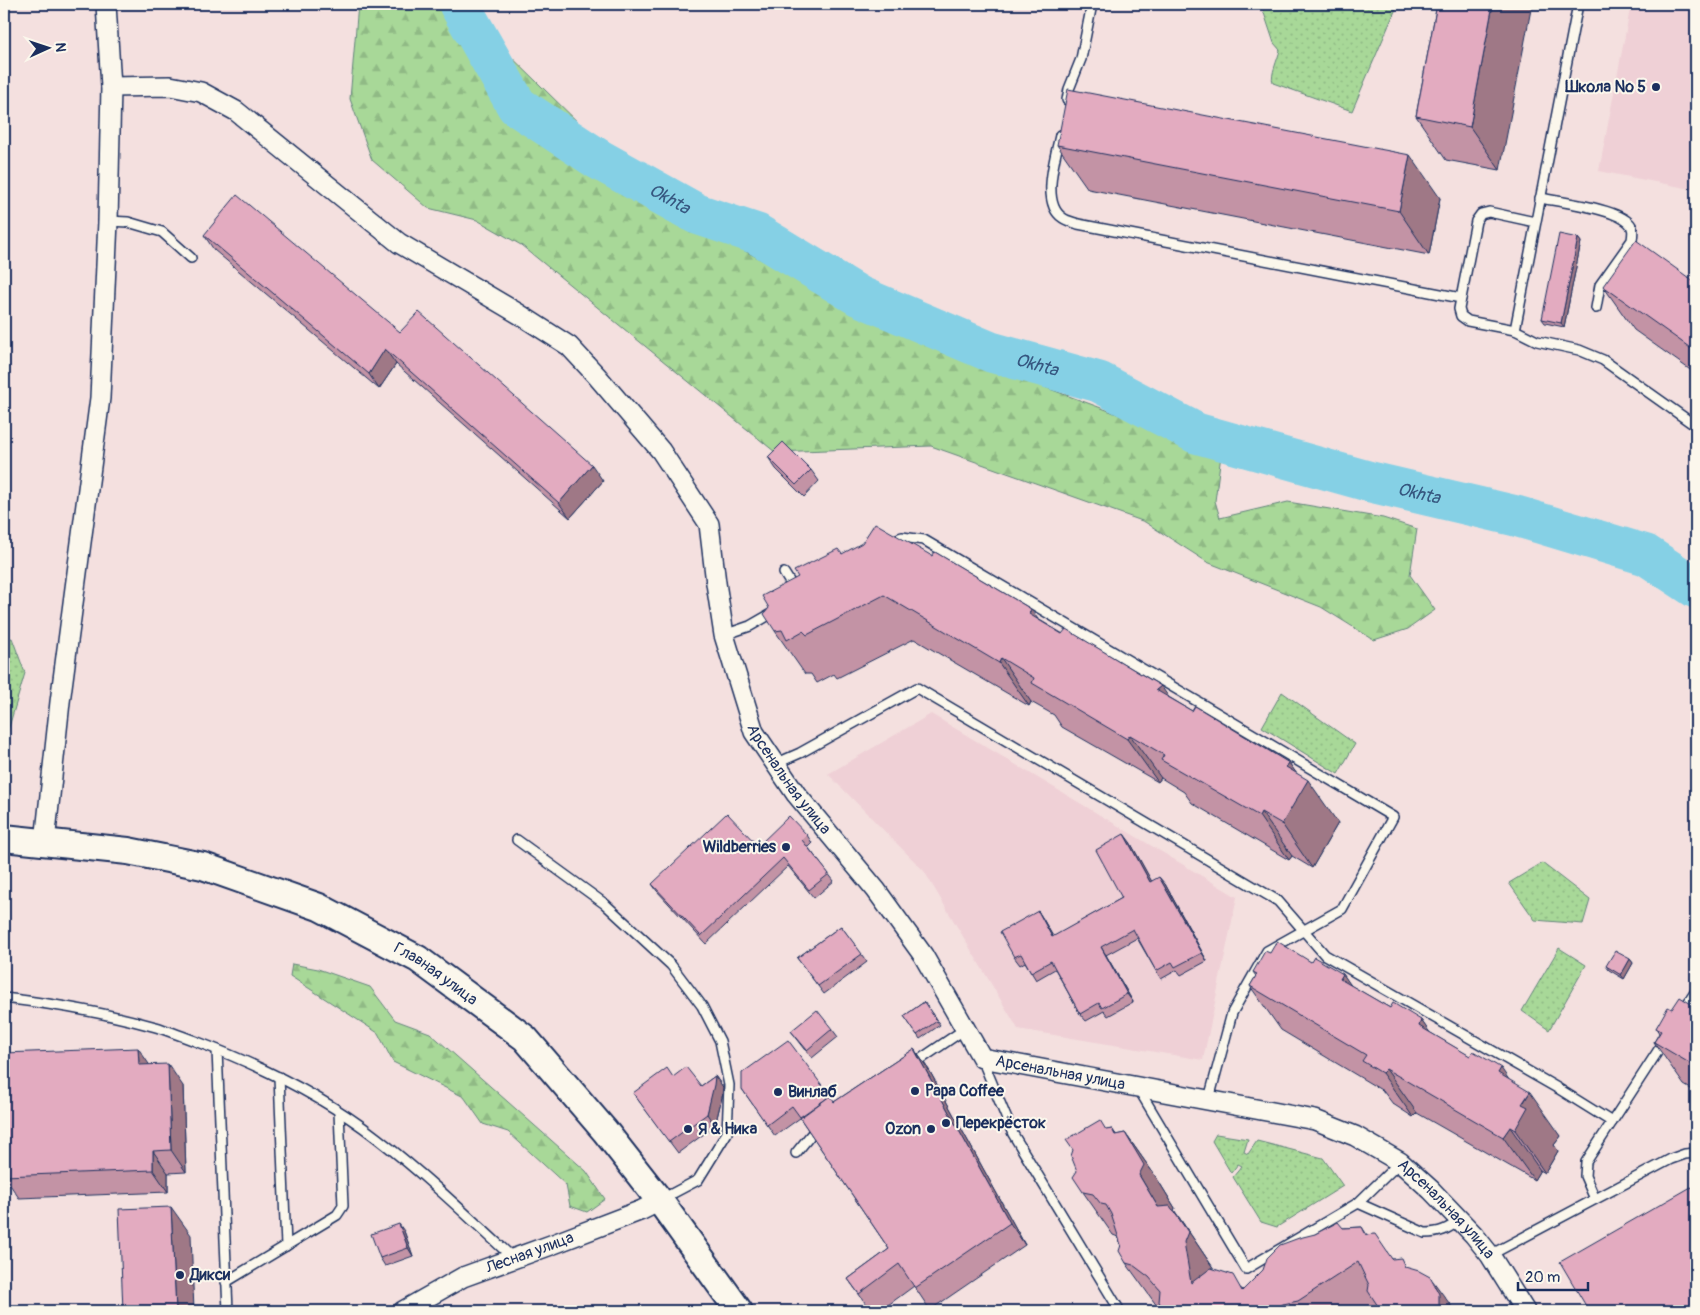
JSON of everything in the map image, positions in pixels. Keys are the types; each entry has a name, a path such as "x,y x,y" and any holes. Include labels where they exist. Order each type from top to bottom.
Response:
{"main road":[{"name":"Главная улица","path":"4,838 128,851 203,866 319,907 418,958 526,1038 605,1131 660,1201 740,1311"}],"street":[{"path":"45,842 60,702 100,398 108,221 111,87 106,4"},
{"name":"Арсенальная улица","path":"111,87 170,86 200,92 236,111 399,243 569,346 661,451 710,524 724,635 754,732 796,794 876,890 923,955 982,1058 1315,1120 1355,1136 1400,1162 1431,1190 1490,1255 1525,1311"},
{"name":"Лесная улица","path":"403,1311 464,1277 642,1210 660,1201"}],"lane":[{"path":"1065,108 1069,90 1081,60 1092,4"},
{"path":"1515,330 1578,4"},
{"path":"1062,128 1051,185 1052,202 1061,217 1078,224 1461,298"},
{"path":"1540,198 1607,211 1621,217 1629,223 1634,231 1632,240 1600,285 1596,308"},
{"path":"1535,222 1489,212 1480,214 1476,221 1461,298 1459,309 1461,316 1468,321 1515,330 1536,341 1579,350 1603,360 1696,426"},
{"path":"108,221 128,222 162,232 191,258"},
{"path":"882,544 902,537 924,540 1393,816 1342,910 1267,952 1232,1013 1209,1099"},
{"path":"784,573 790,601"},
{"path":"724,635 750,626 807,591"},
{"path":"775,764 800,753 917,688 1278,901 1325,955 1559,1089 1612,1122"},
{"path":"517,840 605,904 671,965 702,1006 720,1041 729,1085 727,1133 698,1180 660,1201"},
{"path":"1675,1024 1696,991"},
{"path":"4,998 95,1012 157,1027 279,1077 339,1112 376,1137 427,1179 513,1258"},
{"path":"902,1072 966,1029"},
{"path":"1595,1199 1584,1176 1586,1162 1670,1032"},
{"path":"217,1050 228,1311"},
{"path":"982,1058 1013,1134 1120,1311"},
{"path":"279,1077 286,1246"},
{"path":"1136,1086 1246,1269 1358,1203 1400,1162"},
{"path":"226,1282 338,1215 343,1206 339,1112"},
{"path":"796,1154 814,1131 830,1120"},
{"path":"1490,1255 1672,1159 1685,1154 1696,1153"},
{"path":"1358,1203 1425,1233 1437,1233 1448,1230 1460,1220"}],"shaded area":[{"name":"Школа № 5","path":"1631,4 1696,4 1696,190 1599,171"},
{"path":"931,714 1237,897 1203,1060 1018,1029 924,871 828,774"}],"green space":[{"path":"358,4 474,4 492,38 592,136 717,236 842,303 957,355 1104,409 1221,455 1215,501 1220,518 1288,502 1383,518 1417,529 1410,575 1435,610 1408,629 1374,640 1321,607 1207,562 1145,522 931,446 775,452 521,245 477,220 428,208 372,160 350,99"},
{"path":"1261,4 1398,4 1352,111 1273,83 1273,71 1280,50 1274,43"},
{"path":"12,638 25,673 4,744 4,640"},
{"path":"1282,692 1355,744 1338,774 1262,727"},
{"path":"1542,863 1590,900 1583,924 1535,920 1509,883"},
{"path":"1559,948 1586,965 1549,1030 1522,1011"},
{"path":"292,964 318,969 370,987 395,1020 430,1033 586,1171 605,1199 587,1212 570,1206 566,1185 508,1132 483,1124 464,1097 393,1062 378,1033 290,976"},
{"path":"1216,1134 1248,1139 1244,1152 1248,1154 1257,1141 1323,1158 1343,1186 1277,1227 1261,1222 1233,1177 1242,1166 1238,1164 1231,1173 1212,1141"}],"building":[{"path":"1437,4 1493,4 1470,127 1416,116"},
{"path":"1068,89 1410,155 1399,211 1057,145"},
{"path":"237,195 400,332 419,312 592,465 559,503 385,349 369,374 204,235"},
{"path":"1559,234 1578,238 1561,323 1542,319"},
{"path":"1636,240 1696,283 1696,352 1603,286"},
{"path":"783,442 811,470 796,485 768,457"},
{"path":"875,523 932,556 935,552 1031,609 1029,614 1062,634 1066,629 1161,686 1156,690 1192,711 1195,706 1289,763 1286,767 1308,780 1282,824 1261,812 1259,816 1161,760 1164,755 1130,735 1127,739 1032,683 1034,678 1001,658 999,663 884,595 807,635 803,631 787,640 782,630 775,631 764,614 769,608 762,596 798,577 794,571 838,549 842,554 862,543"},
{"path":"727,813 758,846 789,816 807,835 802,840 829,874 809,890 783,858 701,936 652,884"},
{"path":"1124,834 1150,882 1159,877 1202,953 1175,967 1172,962 1156,971 1133,929 1101,947 1127,994 1102,1008 1099,1003 1080,1014 1051,961 1031,972 1021,954 1014,957 1000,932 1038,911 1052,937 1122,898 1096,850"},
{"path":"841,926 862,954 818,986 797,958"},
{"path":"1277,941 1311,962 1314,957 1343,974 1340,979 1390,1008 1393,1003 1421,1020 1419,1026 1470,1056 1473,1051 1501,1068 1498,1073 1530,1092 1522,1104 1528,1107 1515,1130 1510,1127 1503,1137 1386,1069 1382,1073 1362,1061 1366,1055 1250,986 1257,974 1253,972 1265,951 1270,953"},
{"path":"1615,951 1630,959 1621,975 1606,966"},
{"path":"1680,997 1696,1007 1696,1067 1654,1042 1661,1031 1656,1028 1668,1007 1672,1009"},
{"path":"924,1002 937,1021 917,1035 904,1016"},
{"path":"817,1010 832,1029 807,1050 791,1031"},
{"path":"788,1040 830,1096 800,1117 792,1106 767,1125 742,1089 742,1073"},
{"path":"138,1048 139,1065 168,1064 171,1150 153,1151 153,1170 4,1176 4,1053"},
{"path":"914,1049 1010,1223 915,1288 899,1264 859,1294 848,1279 889,1249 800,1118 830,1096 834,1102"},
{"path":"686,1067 701,1086 715,1076 714,1085 707,1114 669,1142 633,1093 667,1068 673,1077"},
{"path":"1100,1120 1106,1130 1112,1129 1115,1135 1125,1133 1144,1165 1139,1175 1158,1207 1170,1206 1188,1232 1184,1242 1191,1283 1211,1268 1233,1275 1242,1291 1263,1270 1267,1258 1280,1245 1315,1234 1338,1222 1343,1228 1362,1227 1366,1235 1375,1234 1392,1259 1401,1258 1405,1267 1430,1277 1439,1294 1438,1311 1374,1311 1378,1306 1368,1291 1369,1285 1358,1262 1298,1301 1283,1304 1272,1311 1166,1311 1159,1302 1160,1290 1149,1277 1133,1265 1126,1263 1119,1251 1121,1245 1111,1214 1106,1205 1101,1204 1093,1194 1083,1192 1073,1177 1077,1171 1071,1156 1073,1150 1066,1140"},
{"path":"1691,1187 1696,1190 1696,1311 1589,1311 1560,1262"},
{"path":"171,1207 176,1311 123,1311 119,1209"},
{"path":"399,1224 408,1248 380,1258 371,1234"}],"waterway":[{"name":"Okhta","path":"459,4 517,106 598,159 697,214 757,234 859,296 991,352 1099,382 1196,433 1371,482 1516,516 1646,555 1696,588"}],"place":[{"name":"Школа № 5","path":"1656,87"},
{"name":"Wildberries","path":"786,847"},
{"name":"Papa Coffee","path":"915,1091"},
{"name":"Винлаб","path":"778,1092"},
{"name":"Перекрёсток","path":"946,1123"},
{"name":"Я & Ника","path":"688,1129"},
{"name":"Ozon","path":"931,1129"},
{"name":"Дикси","path":"180,1275"}]}
